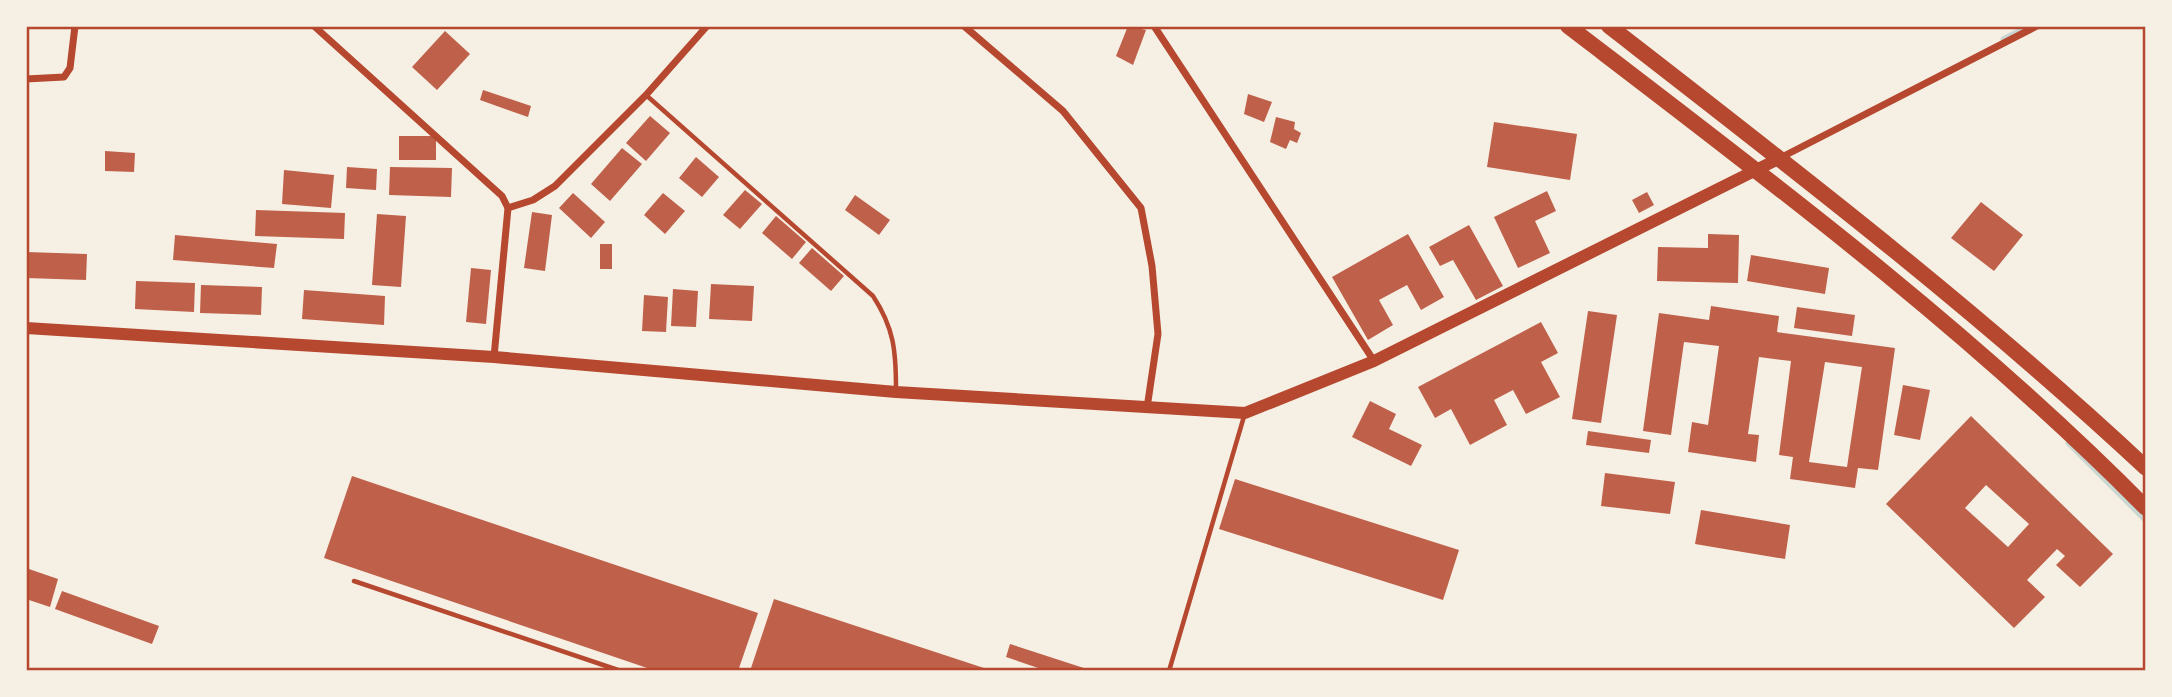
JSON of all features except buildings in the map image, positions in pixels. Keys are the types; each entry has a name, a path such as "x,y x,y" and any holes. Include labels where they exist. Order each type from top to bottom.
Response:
{"highway":[{"path":"1569,26 1758,172 2026,392 2146,508"},
{"path":"1609,26 1780,158 2041,371 2146,468"}],"street":[{"path":"26,79 64,77 70,68 75,26"},
{"path":"314,26 489,183 508,208 494,357"},
{"path":"508,208 533,200 555,186 646,95 707,26"},
{"path":"964,26 1063,111 1141,208 1152,266 1158,334 1147,408"},
{"path":"1154,26 1374,362"},
{"path":"26,328 494,357 896,392 1245,413 1374,362 1758,172 1780,158 2037,26"}],"lane":[{"path":"646,95 873,296 888,319 896,360 896,392"},
{"path":"1169,671 1245,413"},
{"path":"354,581 621,671"}],"waterway":[{"path":"2003,39 2028,26"},
{"path":"2068,443 2146,521"}]}
